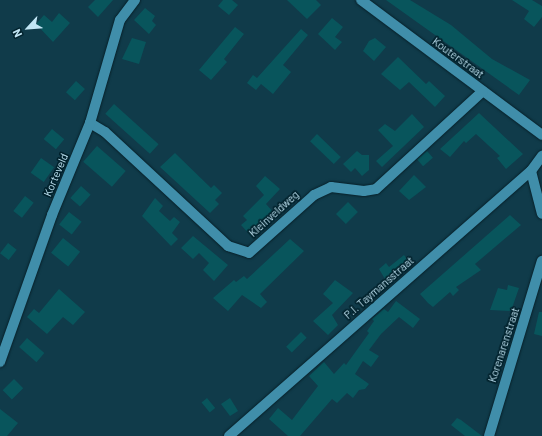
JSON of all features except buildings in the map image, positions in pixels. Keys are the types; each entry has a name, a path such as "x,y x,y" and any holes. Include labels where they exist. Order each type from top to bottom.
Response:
{"street":[{"name":"Korteveld","path":"0,362 52,215 90,123 120,20 135,0"},
{"name":"Kouterstraat","path":"361,0 542,135"},
{"name":"Kleinveldweg","path":"90,123 105,132 228,246 249,253 314,195 331,187 364,192 376,189 484,91"},
{"name":"P.I. Taymansstraat","path":"229,436 531,171 542,156"},
{"path":"531,171 542,214"},
{"name":"Korenarenstraat","path":"489,436 539,289 542,261"}]}
